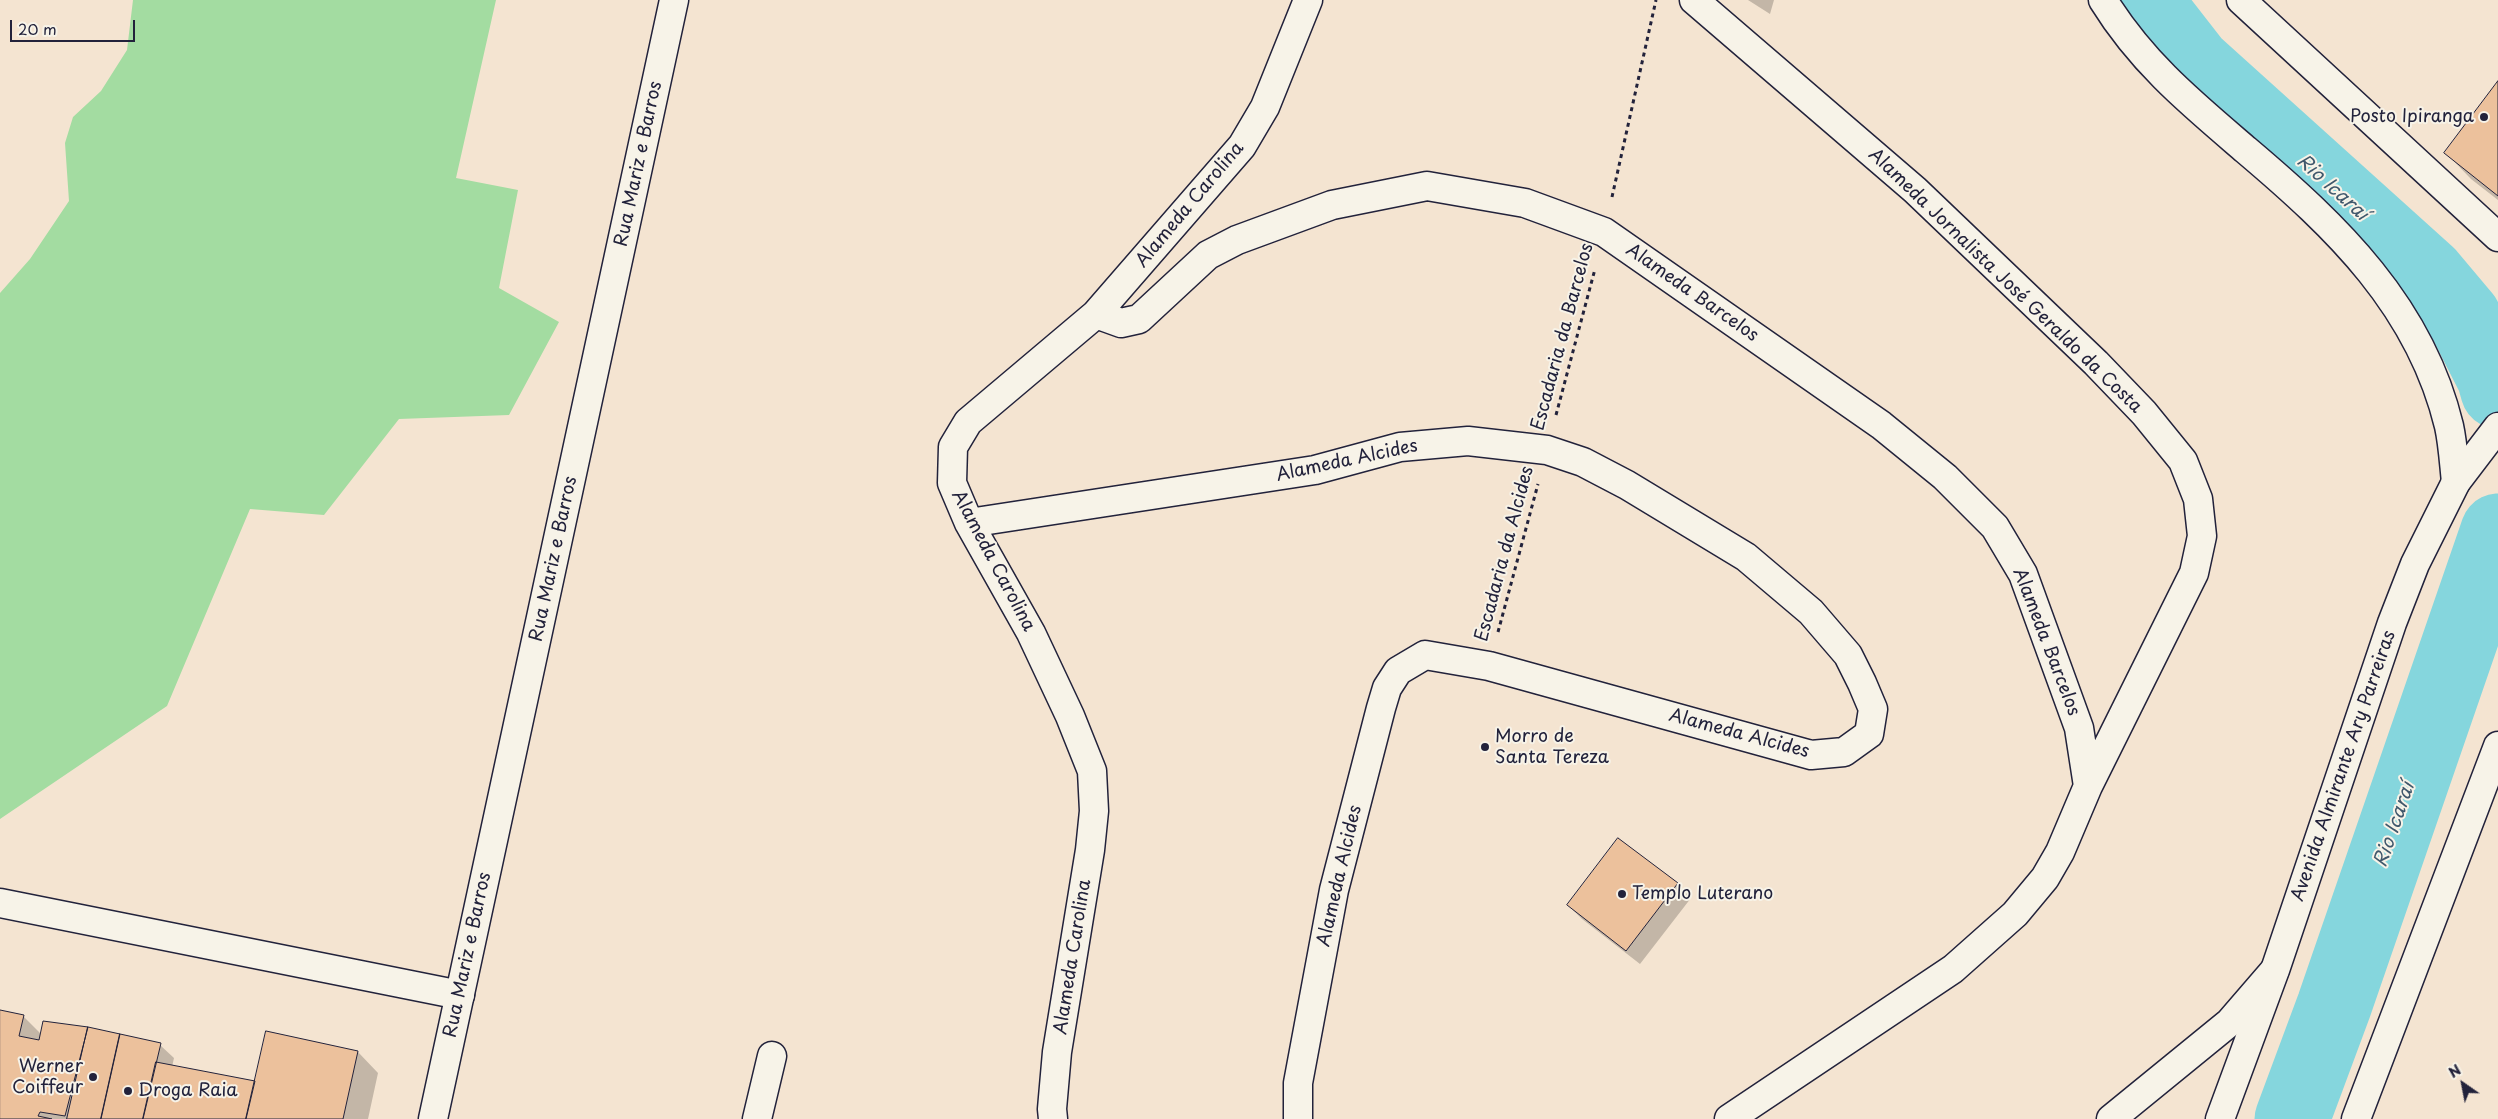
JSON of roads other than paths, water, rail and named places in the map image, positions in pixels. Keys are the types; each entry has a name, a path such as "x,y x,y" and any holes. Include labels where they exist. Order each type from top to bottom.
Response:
{"street":[{"name":"Rua Mariz e Barros","path":"433,1119 674,0"},
{"name":"Alameda Carolina","path":"1053,1119 1052,1109 1058,1052 1090,850 1094,811 1092,771 1070,716 1031,633 969,523 952,483 953,447 968,422 1096,314 1242,146 1265,107 1308,0"},
{"name":"Alameda Jornalista José Geraldo da Costa","path":"1694,0 1915,190 2096,363 2144,413 2184,461 2198,499 2202,536 2194,573 2088,786 2060,852 2046,878 2015,914 1953,969 1729,1119"},
{"path":"2103,0 2119,26 2153,68 2296,192 2363,260 2390,295 2419,341 2437,386 2449,427 2456,482"},
{"path":"2241,0 2498,237"},
{"name":"Alameda Barcelos","path":"1096,314 1121,323 1140,319 1208,254 1237,240 1332,206 1427,186 1524,203 1604,232 1881,425 1945,477 1995,527 2023,574 2079,728 2088,786"},
{"name":"Avenida Almirante Ary Parreiras","path":"2220,1119 2275,970 2392,623 2415,564 2456,482 2495,431"},
{"name":"Alameda Alcides","path":"969,523 1314,470 1400,447 1468,441 1547,450 1583,462 1627,485 1746,557 1811,612 1848,655 1873,709 1869,734 1844,752 1811,755 1489,666 1426,655 1398,670 1387,688 1334,890 1298,1083 1298,1119"},
{"path":"2356,1119 2498,746"},
{"path":"0,903 460,995"},
{"path":"2111,1119 2230,1022 2275,970"},
{"path":"757,1119 772,1056"}],"waterway":[{"name":"Rio Icaraí","path":"2144,0 2194,64 2427,274 2464,318 2494,377 2498,391"},
{"name":"Rio Icaraí","path":"2292,1119 2334,1006 2498,531"}],"place":[{"name":"Posto Ipiranga","path":"2484,117"},
{"name":"Morro de Santa Tereza","path":"1485,747"},
{"name":"Templo Luterano","path":"1622,894"},
{"name":"Werner Coiffeur","path":"93,1077"},
{"name":"Droga Raia","path":"128,1091"}]}
